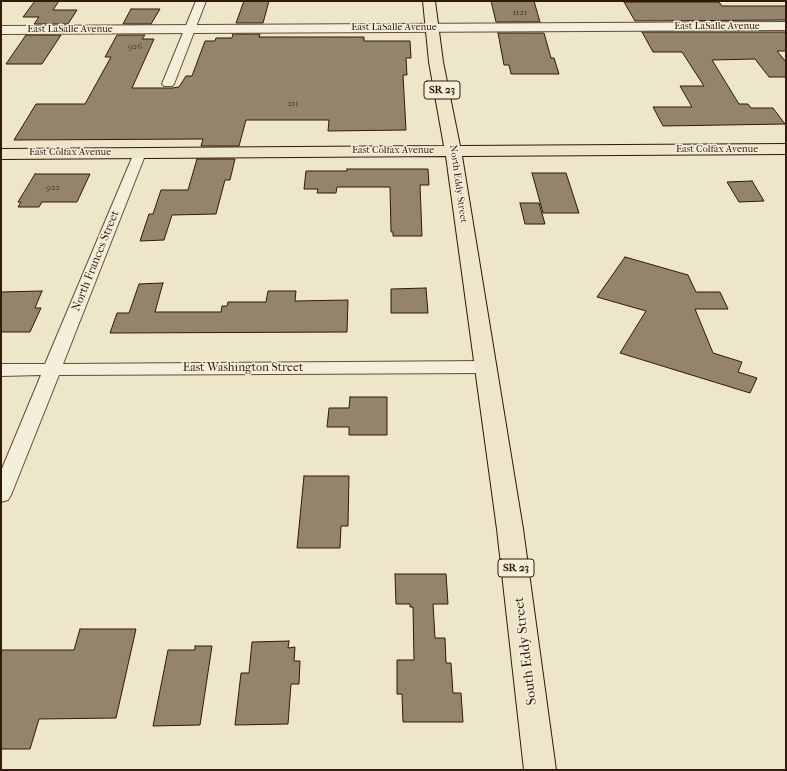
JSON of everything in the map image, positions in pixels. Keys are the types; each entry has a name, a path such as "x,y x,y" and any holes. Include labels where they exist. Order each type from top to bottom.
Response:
{"main road":[{"name":"North Eddy Street","path":"429,1 436,62 453,151 486,367"},
{"name":"East Colfax Avenue","path":"1,154 786,149"},
{"name":"South Eddy Street","path":"486,367 515,565 540,770"}],"street":[{"path":"168,84 201,1"},
{"name":"East LaSalle Avenue","path":"1,30 786,26"},
{"name":"North Frances Street","path":"1,495 140,153"},
{"name":"East Washington Street","path":"1,370 486,367"}],"building":[{"path":"35,1 59,1 53,10 77,10 68,24 34,24 39,17 23,17"},
{"path":"244,1 269,1 263,23 236,23"},
{"path":"491,1 534,1 540,22 496,22"},
{"path":"624,2 719,2 722,6 786,6 786,20 635,21"},
{"path":"131,9 160,9 151,24 123,24"},
{"path":"642,32 786,32 786,51 777,51 786,62 786,77 769,77 755,59 712,60 739,104 748,104 751,108 773,108 785,124 663,126 653,107 692,107 680,86 704,86 682,52 653,52"},
{"path":"498,33 544,33 551,58 554,58 559,74 511,74 509,65 504,65"},
{"path":"233,34 260,34 259,37 364,37 364,41 410,41 411,58 406,58 407,75 403,75 406,130 328,131 329,120 246,120 239,146 201,146 203,139 14,140 36,104 85,104 111,57 105,57 117,35 145,35 142,39 154,39 132,88 172,88 179,87 186,76 192,76 205,41 215,41 216,38 232,38"},
{"path":"26,35 61,35 42,64 6,64"},
{"path":"197,159 235,159 230,180 225,180 216,214 172,215 164,240 140,241 149,214 153,214 161,190 188,190"},
{"path":"347,169 428,169 429,185 420,185 422,236 393,236 393,232 391,232 390,187 337,187 336,193 317,193 318,189 304,189 306,171 347,171"},
{"path":"532,173 566,173 579,213 543,213"},
{"path":"35,174 90,174 77,202 42,202 39,207 18,207 21,202 18,202"},
{"path":"752,181 764,201 739,202 727,182"},
{"path":"520,203 539,203 545,224 525,224"},
{"path":"625,257 688,275 696,292 720,292 728,309 695,309 713,353 742,362 738,372 757,378 750,393 620,353 646,311 597,297"},
{"path":"163,283 155,312 221,312 222,306 227,306 228,302 266,302 268,291 296,291 295,301 348,300 347,332 110,333 117,313 129,313 139,284"},
{"path":"426,288 428,313 391,313 391,289"},
{"path":"42,291 35,308 41,308 30,332 1,332 1,292"},
{"path":"350,397 387,397 387,435 349,435 349,427 327,427 329,408 349,408"},
{"path":"304,476 349,476 348,526 341,526 340,548 297,548"},
{"path":"395,574 446,574 448,604 433,604 435,638 445,638 446,663 451,663 453,693 461,693 463,722 403,722 402,694 397,694 397,660 414,660 413,607 410,607 410,604 396,604"},
{"path":"80,629 136,629 116,718 39,719 30,749 1,749 1,650 74,650"},
{"path":"289,641 288,648 295,647 294,661 300,661 299,684 291,684 288,724 235,725 241,673 249,673 252,642"},
{"path":"195,646 212,646 200,725 153,726 168,650 195,650"}]}
